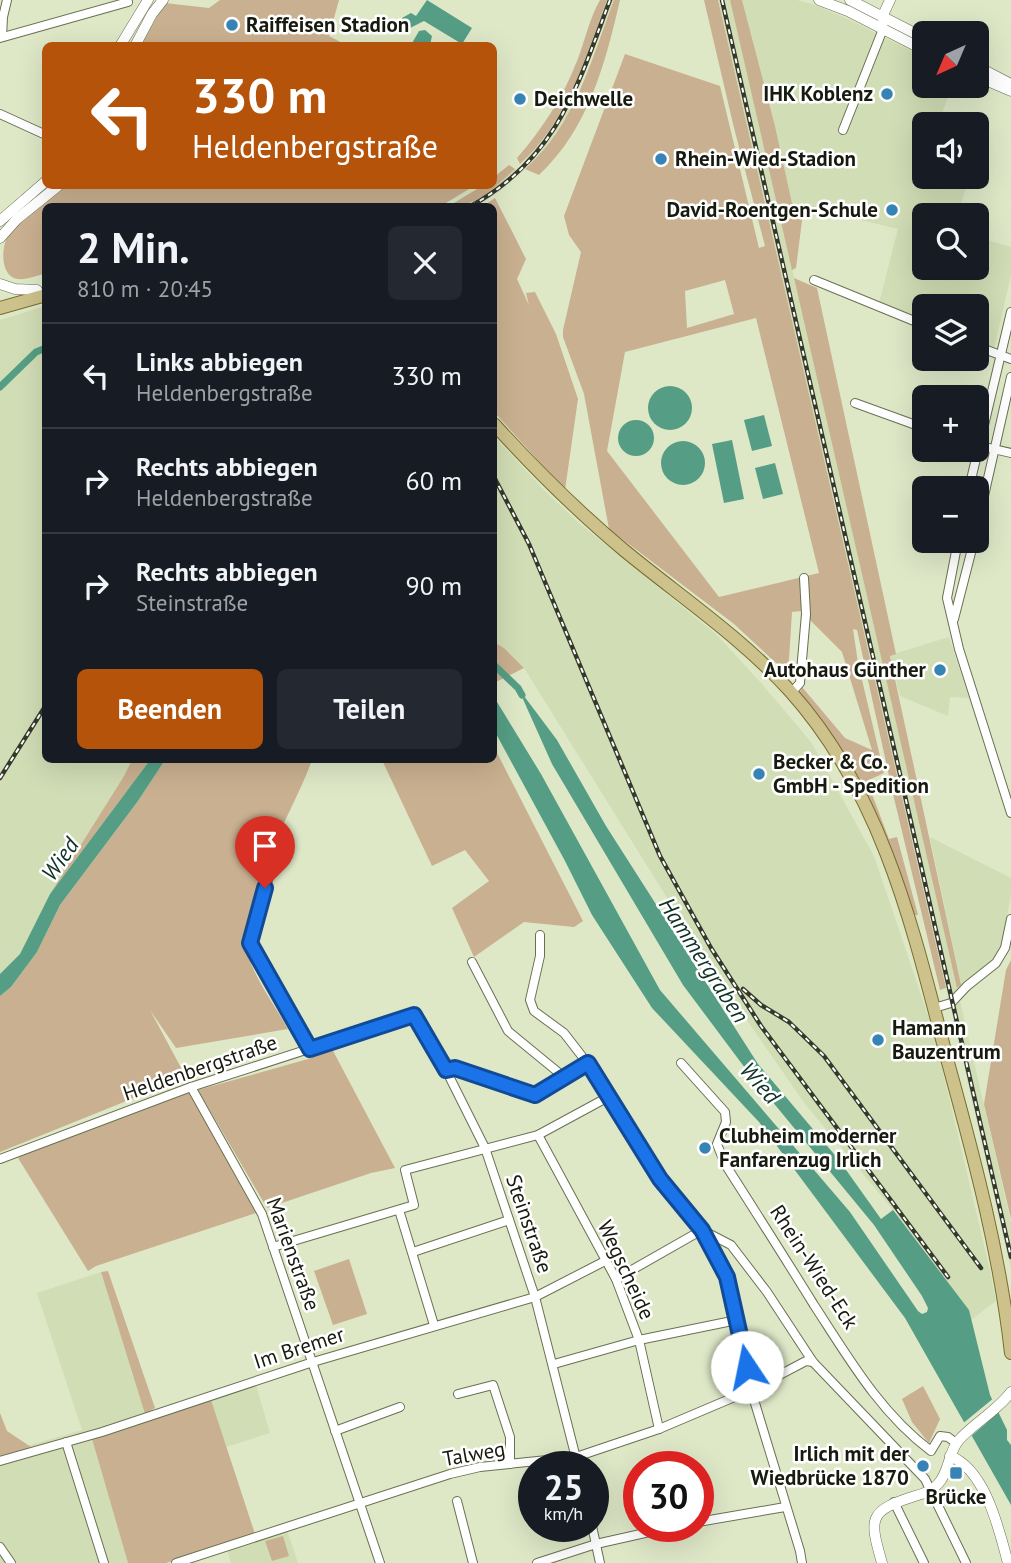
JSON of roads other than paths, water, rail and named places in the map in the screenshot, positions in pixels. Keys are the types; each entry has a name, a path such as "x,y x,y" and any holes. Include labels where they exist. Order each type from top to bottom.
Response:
{"main road":[{"path":"0,300 42,291"},
{"path":"0,308 42,291"},
{"path":"497,427 577,509 622,549 735,638 792,693 838,754 859,789 880,833 913,928 992,1229 1011,1353"}],"street":[{"path":"7,0 1,37 128,2"},
{"path":"122,42 148,0"},
{"path":"137,42 163,0"},
{"path":"819,0 912,44"},
{"path":"843,130 883,29 883,16 890,0"},
{"path":"855,15 862,12 858,2"},
{"path":"858,2 912,32"},
{"path":"989,73 1011,84"},
{"path":"989,82 1011,92"},
{"path":"0,114 42,128"},
{"path":"13,119 42,133"},
{"path":"0,221 42,184"},
{"path":"0,238 17,219 54,189"},
{"path":"814,280 912,320"},
{"path":"0,284 15,289 42,291"},
{"path":"989,399 1011,312"},
{"path":"989,351 1011,359"},
{"path":"989,476 1011,377"},
{"path":"855,403 912,424"},
{"path":"989,448 1011,453"},
{"path":"956,553 947,598 959,649 1011,813"},
{"path":"953,622 971,553"},
{"path":"792,693 800,683 806,614 804,578"},
{"path":"273,864 250,943 310,1049"},
{"path":"934,1008 951,1003 996,963 1005,948 1011,919"},
{"path":"540,935 540,956 530,1000 534,1011 564,1033 588,1063 660,1179 702,1230 727,1277 751,1390 802,1563"},
{"path":"472,962 508,1031 564,1077"},
{"name":"Heldenbergstraße","path":"0,1159 191,1087 414,1015"},
{"name":"Steinstraße","path":"414,1015 446,1070 485,1148 535,1297 574,1451"},
{"path":"446,1070 455,1068 535,1095 588,1063"},
{"name":"Rhein-Wied-Eck","path":"681,1063 725,1112 726,1122 717,1144 725,1164 859,1375 894,1417 930,1451 940,1436 948,1437 956,1443"},
{"name":"Marienstraße","path":"191,1087 262,1214 380,1563"},
{"path":"273,1247 414,1205 405,1170 538,1135 610,1096"},
{"name":"Wegscheide","path":"538,1135 616,1279 639,1340 659,1429"},
{"path":"399,1210 434,1325"},
{"path":"413,1252 509,1220"},
{"path":"616,1279 702,1230"},
{"path":"702,1230 731,1245 813,1362 925,1479 965,1563"},
{"name":"Im Bremer","path":"0,1461 102,1432 313,1362 535,1297 606,1261"},
{"path":"554,1364 639,1340 737,1320"},
{"name":"Talweg","path":"604,1451 751,1390 806,1361 813,1362"},
{"path":"458,1394 493,1385 510,1437 510,1464"},
{"path":"882,1563 873,1526 882,1509 931,1490 943,1478 956,1443 1011,1392"},
{"path":"335,1431 400,1407"},
{"path":"66,1441 104,1563"},
{"path":"950,1456 965,1464 983,1491 996,1520 1008,1563"},
{"name":"Talweg","path":"176,1563 450,1474 480,1467 518,1464"},
{"path":"457,1502 473,1563"},
{"path":"894,1503 924,1563"},
{"path":"714,1519 785,1507"},
{"path":"537,1563 623,1538"},
{"path":"596,1544 600,1563"},
{"path":"0,1548 11,1563"}],"water":[{"path":"427,0 472,28 463,42 459,42 424,21 408,29 402,18 411,13 416,16"},
{"path":"425,30 432,36 431,42 413,42 419,31"},
{"path":"670,386 679,387 686,392 691,399 691,417 686,424 679,429 670,430 661,429 654,424 649,417 648,408 649,399 654,392 661,387"},
{"path":"764,415 772,446 752,451 744,420"},
{"path":"636,420 649,425 654,438 649,451 636,456 623,451 618,438 623,425"},
{"path":"732,440 744,499 724,503 712,444"},
{"path":"683,441 692,442 699,447 704,454 704,472 699,479 692,484 683,485 674,484 667,479 662,472 661,463 662,454 667,447 674,442"},
{"path":"775,463 783,494 763,499 755,468"},
{"name":"Wied","path":"518,688 557,740 606,826 758,1064 839,1160 881,1219 893,1210 969,1310 990,1395 1007,1430 1007,1440 1011,1445 1011,1505 905,1318 759,1122 652,1008 592,915 497,736 497,702 541,774 660,990 850,1212 918,1311 922,1314 927,1312 928,1308 922,1296 874,1225 748,1072 683,985 552,764"},
{"path":"148,763 163,763 60,905 37,952 11,987 0,996 0,974 20,954 50,894"}],"waterway":[{"name":"Hammergraben","path":"0,387 36,352 42,350"},
{"name":"Hammergraben","path":"497,668 522,695"}],"railway":[{"path":"476,203 501,187 545,142 561,117 587,62 610,0"},
{"path":"722,0 1011,1257"},
{"path":"497,483 529,544 660,856 711,948 761,1026 948,1277"},
{"path":"0,778 42,711"},
{"path":"743,989 761,1005 789,1022 824,1056 981,1268"}],"place":[{"name":"Raiffeisen Stadion","path":"232,25"},
{"name":"IHK Koblenz","path":"887,94"},
{"name":"Deichwelle","path":"520,99"},
{"name":"Rhein-Wied-Stadion","path":"661,159"},
{"name":"David-Roentgen-Schule","path":"892,210"},
{"name":"Autohaus Günther","path":"940,670"},
{"name":"Becker & Co. GmbH - Spedition","path":"759,774"},
{"name":"Hamann Bauzentrum","path":"878,1040"},
{"name":"Clubheim moderner Fanfarenzug Irlich","path":"705,1148"},
{"name":"Irlich mit der Wiedbrücke 1870","path":"923,1466"},
{"name":"Brücke","path":"956,1473"}]}
